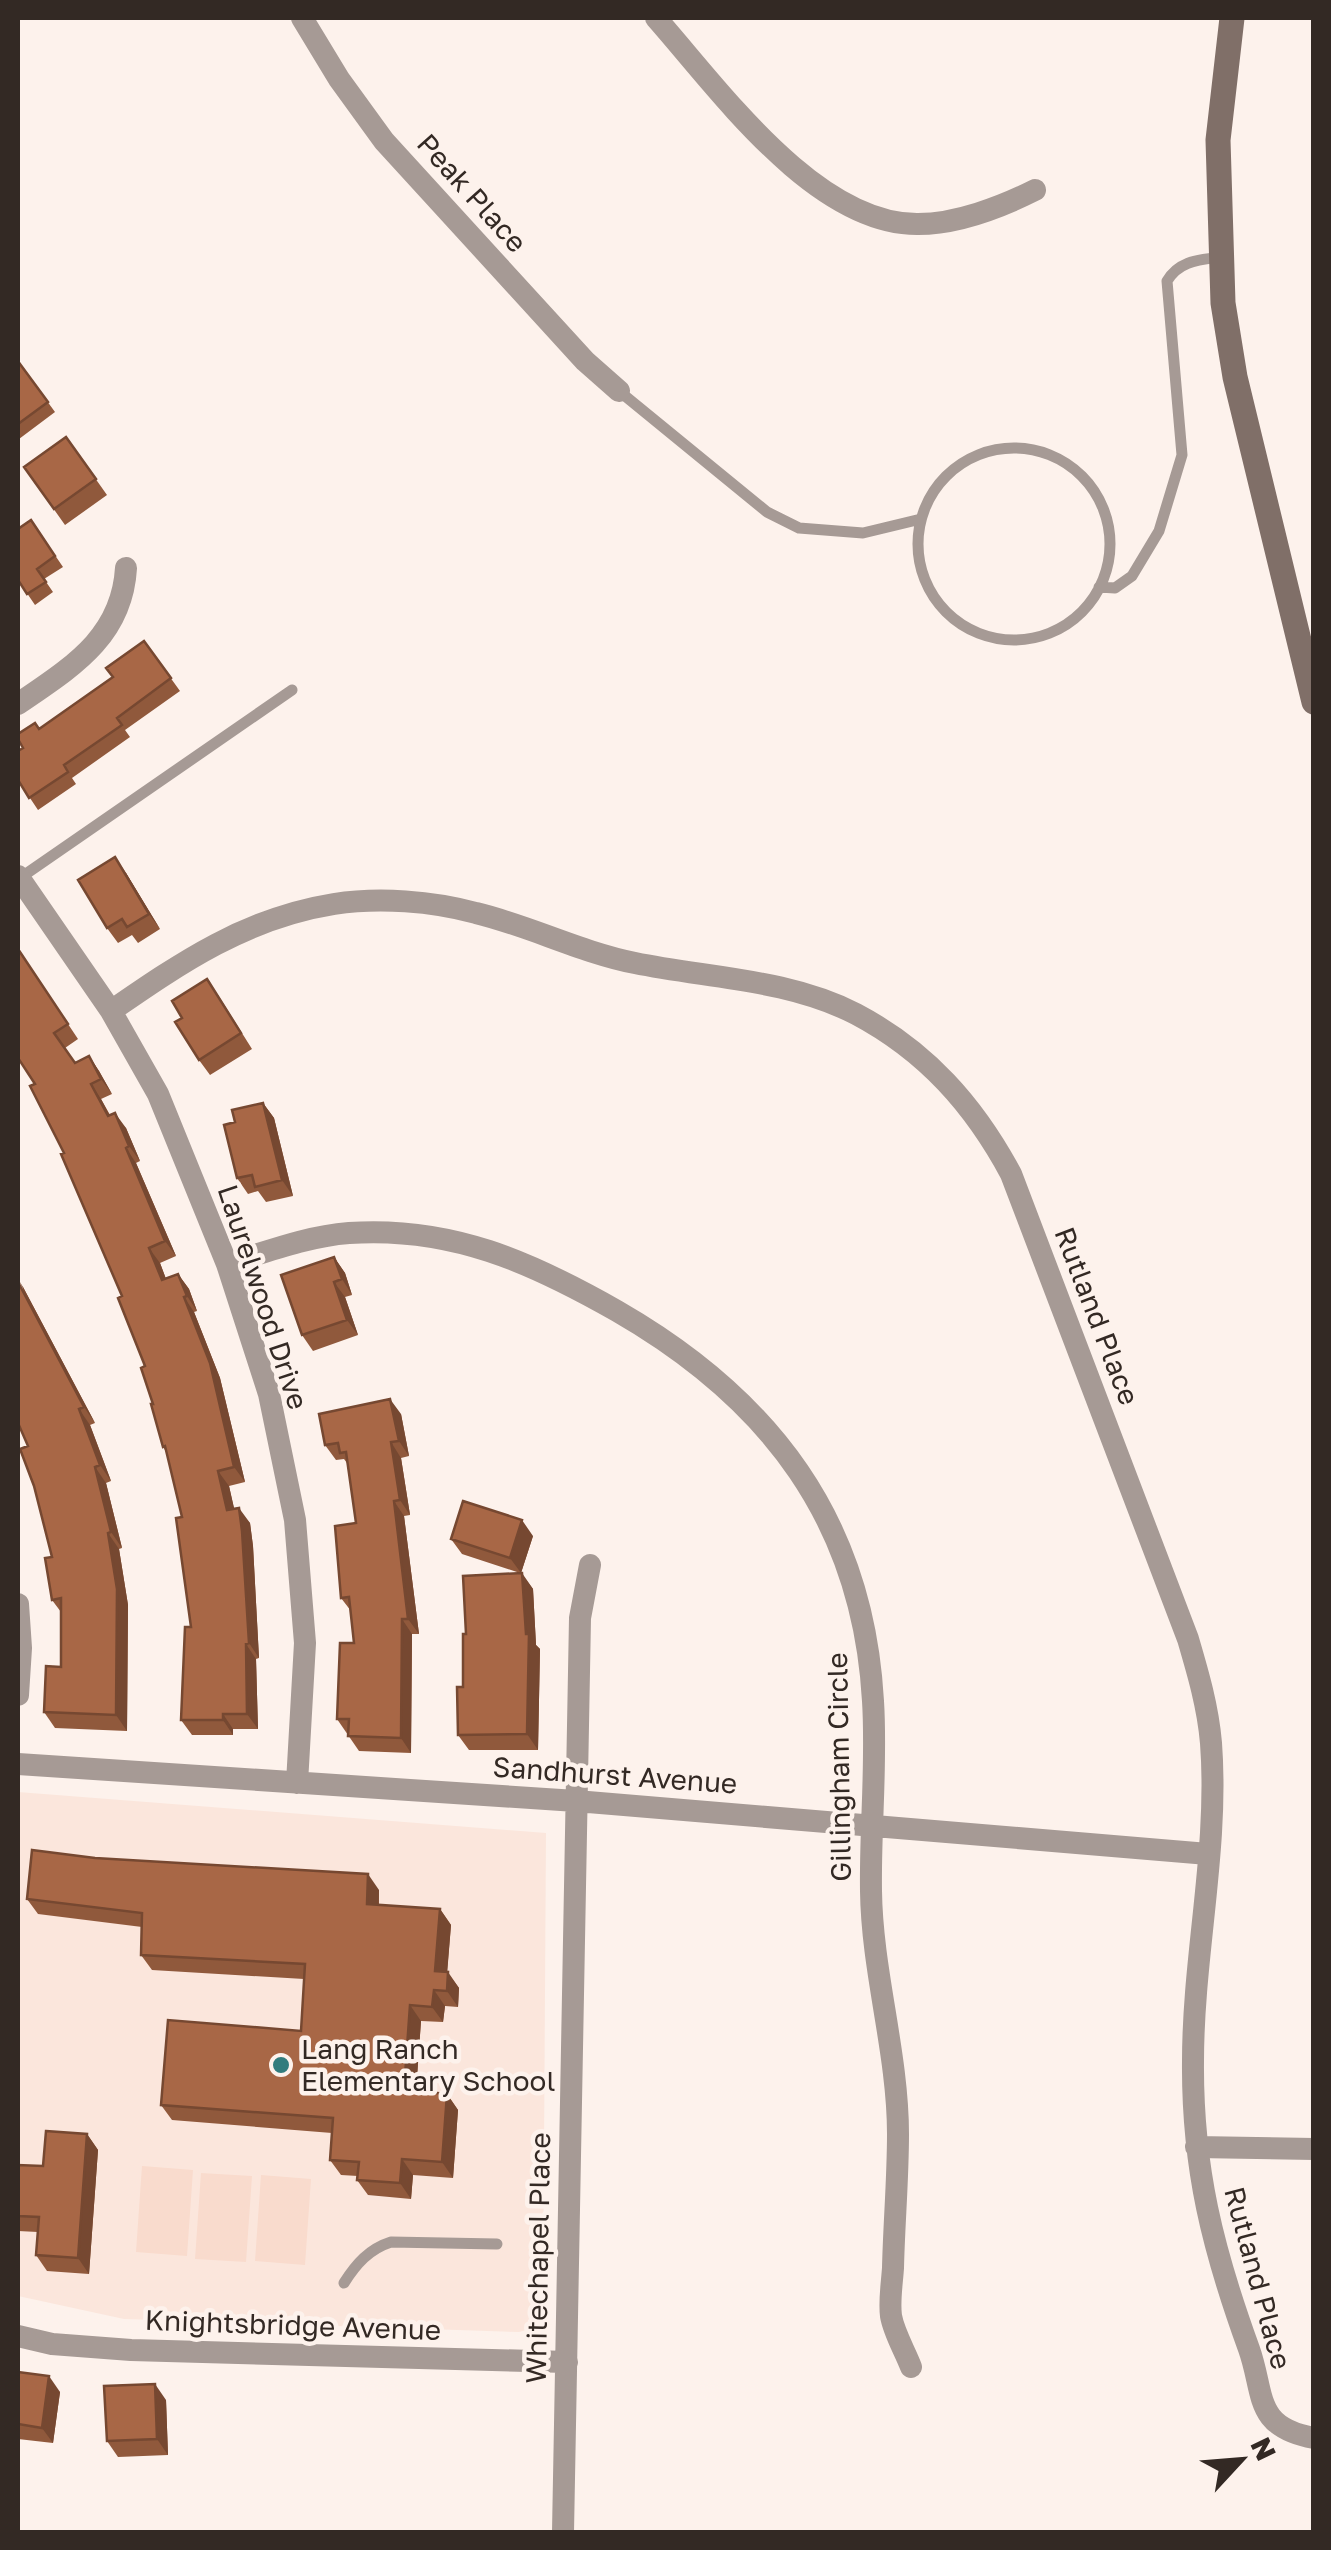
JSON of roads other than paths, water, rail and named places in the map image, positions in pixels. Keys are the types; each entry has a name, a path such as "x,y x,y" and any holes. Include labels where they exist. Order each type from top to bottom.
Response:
{"street":[{"name":"Peak Place","path":"302,18 339,79 384,141 584,361 619,391"},
{"path":"656,18 776,154 822,191 848,205 915,225 946,222 1034,190"},
{"path":"1232,18 1218,140 1220,257 1235,378 1314,702"},
{"path":"18,704 96,645 117,614 125,590 126,568"},
{"name":"Laurelwood Drive","path":"18,877 111,1011 158,1094 226,1264 268,1394 295,1520 305,1643 297,1783"},
{"name":"Rutland Place","path":"111,1011 198,952 260,922 335,904 407,901 477,912 632,963 795,990 854,1014 912,1049 970,1107 1011,1174 1188,1640 1202,1689 1211,1741 1212,1790 1192,2060 1196,2147 1210,2232 1252,2358 1259,2399 1275,2423 1296,2435 1314,2438"},
{"name":"Gillingham Circle","path":"226,1264 345,1233 395,1232 452,1240 505,1254 552,1274 660,1336 715,1377 763,1424 800,1472 834,1530 867,1636 872,1683 871,1892 898,2130 891,2316 912,2367"},
{"name":"Whitechapel Place","path":"563,2532 580,1618 590,1565"},
{"path":"18,1604 18,1695"},
{"name":"Sandhurst Avenue","path":"18,1764 576,1802 1208,1854"},
{"path":"1196,2147 1314,2149"},
{"name":"Knightsbridge Avenue","path":"18,2336 52,2344 130,2350 567,2362"}],"lane":[{"path":"1099,588 1115,588 1132,576 1158,531 1182,455 1167,281 1174,269 1188,262 1220,257"},
{"path":"619,391 767,512 799,528 863,533 921,519"},
{"path":"1007,447 1038,450 1066,462 1089,483 1104,510 1110,542 1106,574 1099,588 1090,604 1066,626 1036,638 1004,640 972,631 945,612 926,585 918,553 921,519 931,494 951,470 977,454 1007,447"},
{"path":"18,877 292,690"},
{"path":"344,2283 376,2246 391,2242 497,2244"}],"place":[{"name":"Lang Ranch Elementary School","path":"281,2065"}]}
